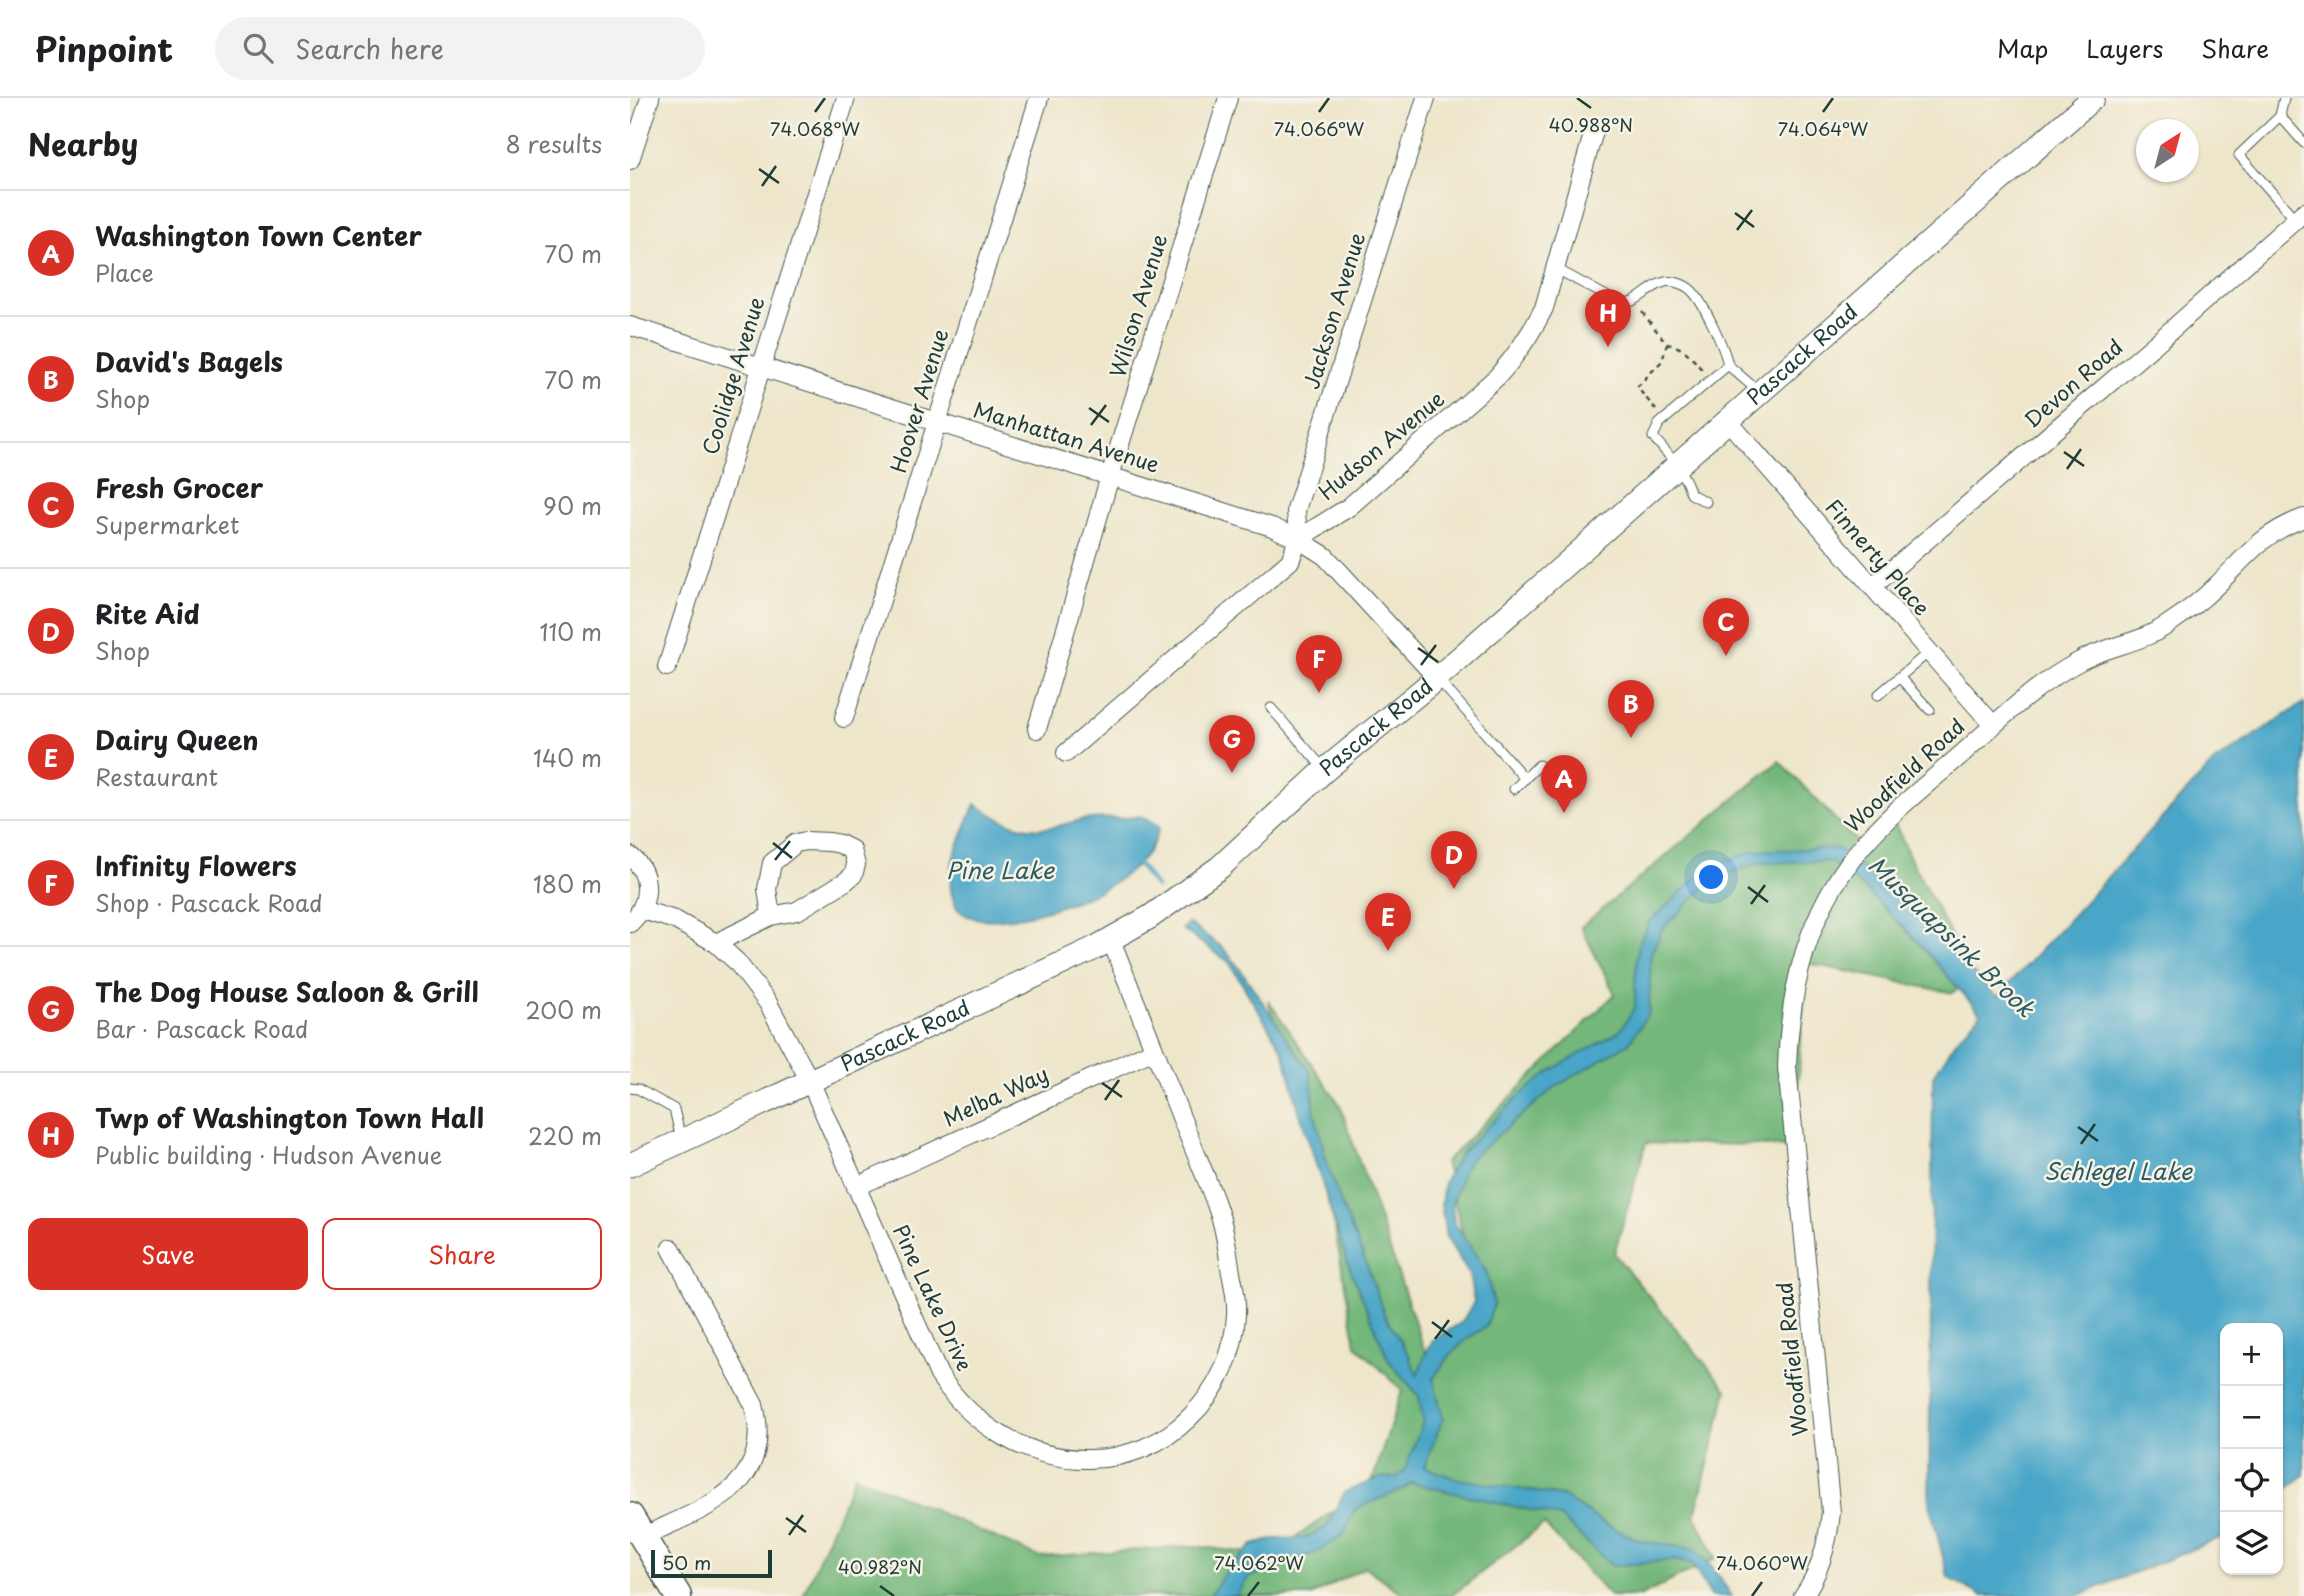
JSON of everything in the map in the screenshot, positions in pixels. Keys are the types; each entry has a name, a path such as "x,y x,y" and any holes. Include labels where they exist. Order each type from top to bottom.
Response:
{"main road":[{"path":"636,1526 678,1596"}],"street":[{"path":"630,160 649,98"},
{"name":"Coolidge Avenue","path":"667,667 846,98"},
{"name":"Hoover Avenue","path":"844,718 1039,98"},
{"name":"Wilson Avenue","path":"1037,729 1110,476 1228,98"},
{"name":"Jackson Avenue","path":"1298,539 1296,510 1426,98"},
{"name":"Pascack Road","path":"630,1165 1111,940 1150,917 1220,867 1325,770 1437,678 2094,98"},
{"name":"Hudson Avenue","path":"1066,752 1290,561 1298,539 1349,507 1497,377 1517,356 1544,308 1594,131"},
{"name":"Devon Road","path":"1872,587 2300,216"},
{"name":"Manhattan Avenue","path":"630,326 1272,527 1325,556 1437,678"},
{"name":"Finnerty Place","path":"1728,421 1993,725"},
{"name":"Woodfield Road","path":"1803,1596 1821,1563 1829,1537 1832,1513 1787,1067 1788,1022 1806,946 1822,907 1838,878 1881,826 1993,725 2053,677 2082,660 2164,627 2194,605 2258,543 2293,522 2304,519"},
{"path":"716,943 771,916 797,911 846,881 853,875 856,865 852,850 830,842 796,843 772,863 767,889 771,916"},
{"path":"630,856 643,871 646,884 646,897 636,917"},
{"name":"Pine Lake Drive","path":"636,917 675,920 716,943 737,962 768,1003 810,1081 939,1375 951,1394 970,1415 993,1431 1022,1446 1074,1460 1123,1456 1146,1448 1183,1424 1200,1408 1216,1386 1227,1362 1236,1313 1236,1298 1220,1216 1111,940"},
{"name":"Melba Way","path":"856,1186 1154,1050"},
{"path":"636,1526 722,1498 746,1475 759,1441 754,1405 671,1248"}],"lane":[{"path":"2284,98 2280,116 2239,155 2300,216"},
{"path":"2280,116 2304,144"},
{"path":"1555,268 1619,303 1628,304 1663,282 1685,286 1693,292 1700,304 1726,354 1728,365 1759,392"},
{"path":"1706,502 1691,494 1677,465 1653,437 1664,419 1728,365"},
{"path":"1878,695 1929,652"},
{"path":"1899,677 1930,710"},
{"path":"1437,678 1525,779"},
{"path":"1271,708 1325,770"},
{"path":"1514,789 1539,765"},
{"path":"630,1088 638,1089 674,1109 682,1141"}],"path":[{"path":"1633,301 1667,344 1680,346 1685,350 1710,380"},
{"path":"1664,419 1637,387 1662,361 1667,344"}],"green space":[{"path":"1779,761 1861,846 1892,817 1911,860 1971,973 1953,993 1806,963 1794,1148 1646,1143 1614,1254 1727,1390 1695,1515 1716,1558 1641,1596 1610,1596 1544,1524 1451,1596 1405,1596 1365,1567 1311,1596 803,1596 855,1475 1039,1557 1194,1546 1256,1554 1289,1542 1371,1485 1402,1390 1356,1345 1333,1219 1268,1000 1340,1105 1431,1369 1481,1309 1445,1162 1615,994 1581,927"}],"water":[{"name":"Schlegel Lake","path":"2304,703 2304,1475 2283,1493 2283,1323 2220,1323 2220,1538 2077,1596 1982,1596 1948,1577 1929,1502 1933,1076 1959,1037 1981,1014 1916,940 1864,888 1830,861 1759,863 1714,878 1663,928 1651,953 1649,1012 1629,1043 1555,1087 1471,1158 1464,1169 1452,1204 1454,1222 1486,1271 1494,1304 1486,1327 1456,1349 1433,1379 1443,1418 1424,1467 1454,1478 1562,1496 1607,1525 1641,1541 1694,1549 1712,1567 1732,1596 1711,1596 1692,1564 1673,1560 1612,1566 1560,1517 1411,1483 1404,1489 1355,1509 1345,1533 1319,1551 1248,1578 1236,1596 1211,1596 1227,1571 1253,1545 1274,1539 1305,1538 1326,1527 1345,1492 1380,1478 1397,1477 1405,1470 1423,1421 1419,1396 1389,1361 1348,1264 1299,1111 1284,1053 1229,962 1182,929 1188,923 1222,947 1238,966 1311,1073 1315,1114 1327,1164 1384,1314 1409,1355 1417,1375 1429,1346 1436,1338 1462,1322 1474,1302 1469,1274 1446,1237 1441,1204 1444,1182 1460,1154 1519,1096 1552,1070 1620,1031 1635,1007 1638,946 1649,922 1707,868 1753,851 1837,848 1895,894 1997,997 2214,762"},
{"name":"Pine Lake","path":"975,804 1002,820 1021,827 1042,829 1085,819 1140,816 1159,827 1152,846 1140,862 1117,881 1094,893 1052,909 1026,915 980,919 964,914 954,902 951,890 952,864"}],"waterway":[{"path":"1138,864 1156,887"}],"place":[{"name":"Twp of Washington Town Hall","path":"1608,347"},
{"name":"Fresh Grocer","path":"1726,656"},
{"name":"Infinity Flowers","path":"1319,693"},
{"name":"David's Bagels","path":"1631,738"},
{"name":"The Dog House Saloon & Grill","path":"1232,773"},
{"name":"Washington Town Center","path":"1564,813"},
{"name":"Rite Aid","path":"1454,889"},
{"name":"Dairy Queen","path":"1388,951"}],"water label":[{"name":"Musquapsink Brook","path":"1951,937"}]}
